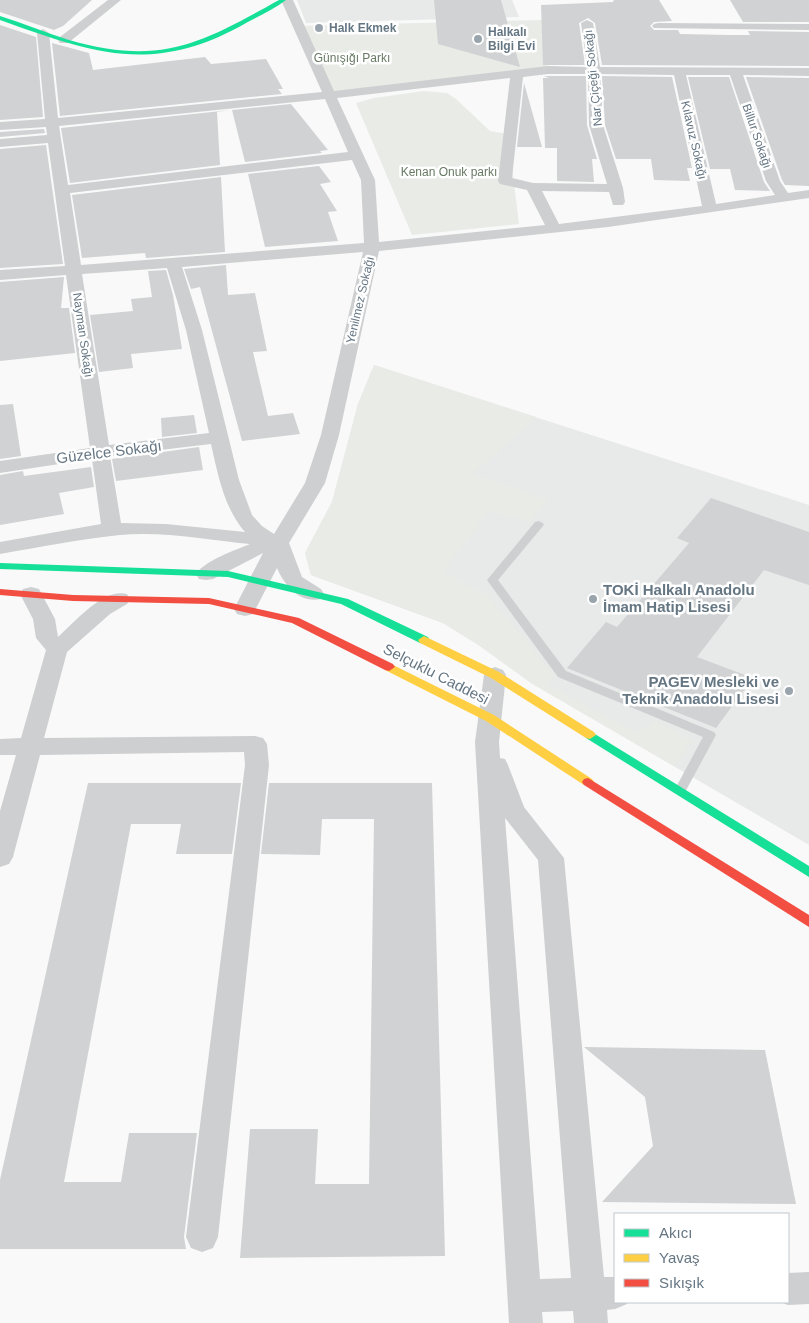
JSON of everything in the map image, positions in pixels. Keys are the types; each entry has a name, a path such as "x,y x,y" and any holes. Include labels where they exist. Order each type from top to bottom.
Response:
{"main road":[{"path":"0,18 105,52 139,54 179,49 222,32 283,0"},
{"name":"Selçuklu Caddesi","path":"0,566 228,574 344,601 495,675 809,872"},
{"name":"Selçuklu Caddesi","path":"0,592 119,599 209,601 294,620 666,833 809,922"}],"street":[{"path":"64,40 114,0"},
{"name":"Yenilmez Sokağı","path":"245,609 277,542 315,483 330,435 372,247 368,180 287,0"},
{"name":"Nar Çiçeği Sokağı","path":"587,23 594,71 596,125 616,188 620,220"},
{"path":"658,26 809,26"},
{"name":"Nayman Sokağı","path":"43,33 54,139 112,531"},
{"path":"0,126 52,123 330,95 548,70 809,72"},
{"name":"Kılavuz Sokağı","path":"679,71 710,209"},
{"name":"Billur Sokağı","path":"735,71 773,181 784,198"},
{"path":"517,74 505,181 533,187 616,188"},
{"path":"0,143 54,139"},
{"path":"62,190 356,155"},
{"path":"533,187 554,228"},
{"path":"0,276 372,247 620,220 809,194"},
{"path":"173,262 194,330 229,480 243,517 255,530 277,542 293,582 313,594"},
{"name":"Güzelce Sokağı","path":"0,467 99,452 218,438"},
{"path":"0,548 130,528 277,542"},
{"path":"206,574 226,561 255,548 277,542"},
{"path":"30,594 44,619 47,638 57,649"},
{"path":"0,857 57,649 72,638 82,626 106,606 119,599"},
{"path":"488,730 513,811 551,858 598,1303 525,1309 488,730 495,675"},
{"path":"0,748 255,744 257,764 202,1238"},
{"path":"789,1289 809,1288"}],"lane":[{"path":"539,524 492,580 562,674 710,736 680,791"}],"shaded area":[{"path":"297,0 512,0 519,17 306,23"},
{"name":"TOKİ Halkalı Anadolu İmam Hatip Lisesi","path":"374,365 809,505 809,845 531,683 480,646 443,623 311,575 305,553 332,502 358,404"}],"green space":[{"name":"Günışığı Parkı","path":"543,20 548,70 330,95 298,26"},
{"name":"Kenan Onuk parkı","path":"424,91 447,93 490,131 508,134 519,224 412,235 356,103 374,98"},
{"path":"374,365 536,417 473,474 549,500 530,522 489,511 443,572 488,595 554,675 547,684 636,733 656,720 692,742 674,766 531,683 480,646 443,623 311,575 305,553 332,502 358,404"}],"building":[{"path":"0,0 92,0 63,26 54,30 0,12"},
{"path":"434,0 501,0 520,67 438,44"},
{"path":"614,0 659,0 672,21 654,22 650,26 654,30 678,30 680,34 729,35 750,35 748,31 809,32 809,66 602,65 595,23 588,18 579,23 585,65 543,65 541,5 613,2"},
{"path":"730,0 809,0 809,22 743,22"},
{"path":"0,25 36,37 43,117 0,120"},
{"path":"52,43 89,53 93,70 205,57 211,64 266,59 283,89 278,89 282,94 60,116"},
{"path":"544,76 586,76 587,125 597,159 592,159 594,182 557,181 557,148 545,148 543,78 549,78"},
{"path":"602,76 672,77 692,168 687,168 690,181 654,180 651,159 616,159 605,125"},
{"path":"688,77 729,77 764,182 770,191 735,190 730,169 710,169"},
{"path":"746,77 809,78 809,186 785,185 782,180"},
{"path":"524,83 542,147 517,147"},
{"path":"291,104 328,150 320,151 322,153 245,162 232,110"},
{"path":"231,110 217,112 220,165 70,183 61,128"},
{"path":"44,129 45,133 0,137 0,132"},
{"path":"46,145 63,264 0,268 0,149"},
{"path":"319,166 331,182 320,184 337,211 328,212 338,241 265,247 248,174"},
{"path":"221,177 225,252 146,258 145,253 82,258 72,195"},
{"path":"226,265 228,295 255,293 267,351 253,352 268,416 293,413 300,434 242,441 200,287 191,289 184,269"},
{"path":"166,270 173,295 182,349 131,354 133,368 99,372 90,315 133,311 131,299 152,297 148,271"},
{"path":"64,277 61,308 69,308 75,353 0,361 0,282"},
{"path":"13,404 21,456 0,459 0,405"},
{"path":"194,415 197,433 162,437 161,418"},
{"path":"199,447 203,470 116,481 112,459"},
{"path":"91,467 94,487 59,493 64,514 0,525 0,475 23,471 24,476"},
{"path":"711,498 809,532 809,585 764,570 697,657 753,678 716,728 567,668 606,622 617,627 689,543 677,538"},
{"path":"88,783 241,783 232,854 176,854 181,824 131,824 64,1182 121,1182 129,1133 197,1133 184,1237 186,1249 0,1249 0,1180"},
{"path":"269,783 432,783 445,1256 240,1258 250,1129 318,1129 315,1184 369,1184 374,819 322,819 320,855 261,854"},
{"path":"584,1047 765,1050 796,1204 602,1202 653,1146 645,1097"}],"traffic: fast":[{"path":"0,18 65,41 88,47 110,51 156,53 179,49 206,40 233,28 283,0"},
{"path":"0,566 228,574 344,601 424,640"},
{"path":"590,735 809,872"}],"traffic: slow":[{"path":"424,640 495,675 590,735"},
{"path":"389,667 490,718 588,782"}],"traffic: jam":[{"path":"0,592 73,598 209,601 295,620 389,667"},
{"path":"588,782 809,922"}],"place":[{"name":"Halk Ekmek","path":"319,28"},
{"name":"Halkalı Bilgi Evi","path":"478,39"},
{"name":"TOKİ Halkalı Anadolu İmam Hatip Lisesi","path":"593,599"},
{"name":"PAGEV Mesleki ve Teknik Anadolu Lisesi","path":"789,691"}]}
